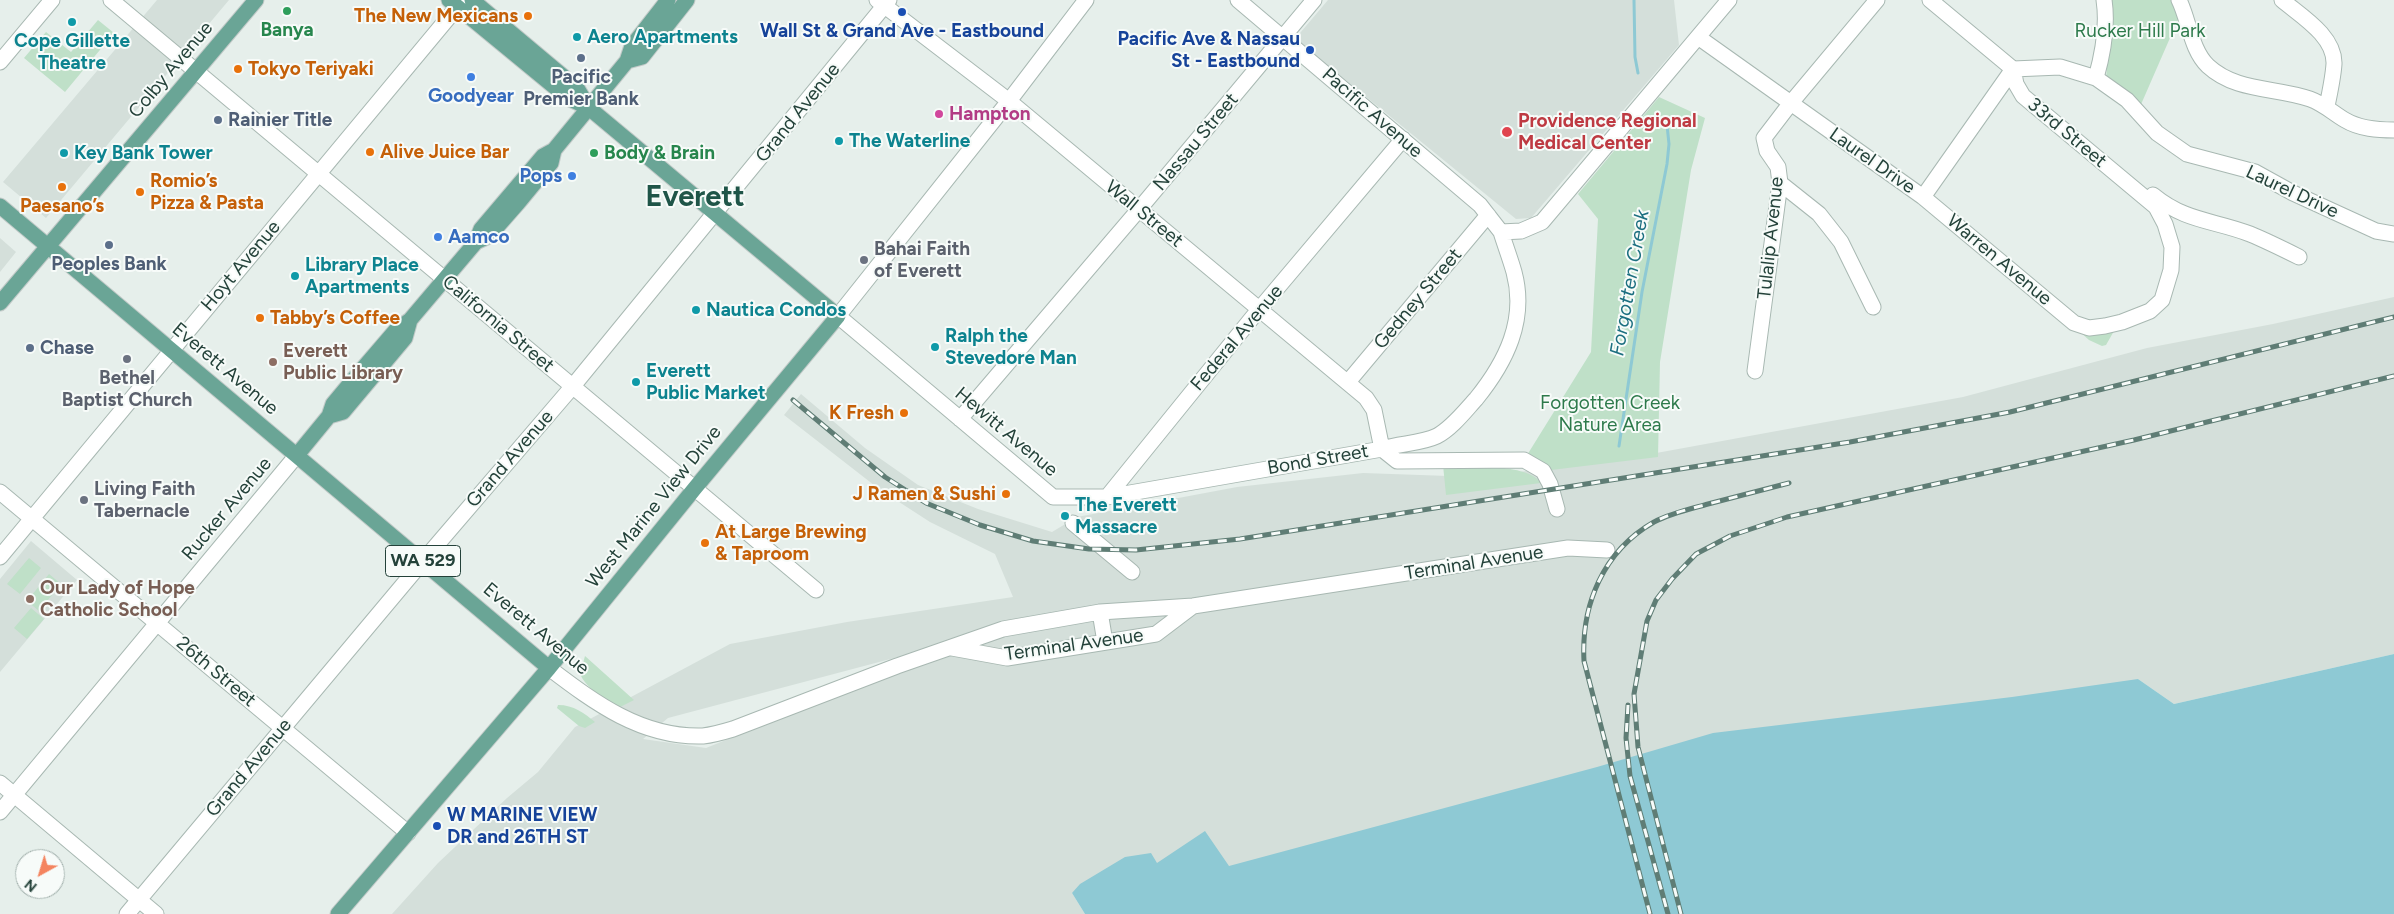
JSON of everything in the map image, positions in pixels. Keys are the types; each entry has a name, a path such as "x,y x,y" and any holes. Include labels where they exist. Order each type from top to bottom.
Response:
{"main road":[{"name":"Colby Avenue","path":"0,303 256,0"},
{"name":"Hewitt Avenue","path":"472,0 576,88 589,108"},
{"name":"Rucker Avenue","path":"297,455 329,416 333,404 396,330 410,320 476,242 489,236 551,163 554,150 627,61 632,46 668,0"},
{"name":"Rucker Avenue","path":"627,61 642,58 688,0"},
{"name":"Hewitt Avenue","path":"457,2 568,98 589,108 838,316"},
{"name":"Everett Avenue","path":"0,206 549,668"},
{"name":"West Marine View Drive","path":"338,914 549,668 694,488 838,316"}],"street":[{"path":"0,62 52,0"},
{"name":"California Street","path":"111,0 816,590"},
{"name":"West Marine View Drive","path":"838,316 1009,101 1086,0"},
{"name":"Pacific Avenue","path":"1238,0 1480,205 1501,232 1514,272 1518,308 1513,339 1500,366 1464,413 1439,435 1420,442 1396,444 1382,449"},
{"name":"Nassau Street","path":"960,419 1139,210 1314,0"},
{"path":"1501,232 1521,230 1542,222 1729,0"},
{"name":"Tulalip Avenue","path":"1755,371 1780,183 1778,167 1767,151 1764,138 1877,0"},
{"name":"33rd Street","path":"1930,0 2014,77 2023,96 2156,207 2165,224 2172,246 2171,270 2162,300 2150,311 2122,322 2089,328 2074,324"},
{"path":"2096,78 2105,32 2104,0"},
{"path":"2179,0 2199,54 2207,66 2218,74 2253,88 2308,98 2327,106 2348,122 2364,128 2388,130 2394,118"},
{"path":"2282,0 2299,5 2328,40 2334,63 2327,106"},
{"name":"Hoyt Avenue","path":"0,557 457,2"},
{"name":"Wall Street","path":"883,2 1009,101 1366,398 1374,410 1382,449"},
{"name":"Grand Avenue","path":"127,914 423,561 573,386 715,214 883,2"},
{"name":"Laurel Drive","path":"1698,37 1923,197 2014,77 2060,67 2096,78 2127,100 2157,133 2187,154 2254,172 2293,193 2376,231 2394,234"},
{"path":"2014,77 2169,208 2204,222 2248,233 2299,257"},
{"name":"Federal Avenue","path":"1107,497 1260,309 1403,139"},
{"path":"1780,183 1819,214 1841,242 1873,306"},
{"name":"Warren Avenue","path":"1923,197 2074,324"},
{"name":"Gedney Street","path":"1348,382 1488,215"},
{"name":"Hewitt Avenue","path":"838,316 1053,497 1107,497"},
{"name":"Bond Street","path":"1107,497 1382,449 1397,461 1524,460 1543,471 1550,484 1556,509"},
{"name":"Rucker Avenue","path":"0,812 297,455"},
{"name":"26th Street","path":"0,492 408,833"},
{"path":"1073,523 1132,572"},
{"name":"Terminal Avenue","path":"952,648 1003,629 1100,612 1193,606 1568,548 1607,550"},
{"name":"Terminal Avenue","path":"952,648 1007,658 1156,634 1193,606"},
{"path":"1100,612 1105,642"},
{"name":"Everett Avenue","path":"549,668 614,714 646,728 676,735 704,736 733,730 897,666 952,648"},
{"path":"0,783 156,914"}],"shaded area":[{"path":"157,0 229,0 46,218 3,182"},
{"name":"Providence Regional Medical Center","path":"1328,0 1674,0 1679,45 1531,218 1516,219 1295,39"},
{"path":"0,238 16,252 0,272"},
{"path":"2394,297 2394,654 2174,704 2138,679 1707,914 1229,866 1072,893 1085,914 392,914 438,863 507,798 538,772 575,727 730,644 847,622 1013,597 995,554 930,522 879,489 784,415 801,394 865,448 918,485 978,509 1052,532 1077,517 1237,487 1363,473 1477,477 1618,460 1963,397 2147,348 2273,324","holes":["996,631 706,748 643,739 668,718"]},
{"name":"Our Lady of Hope Catholic School","path":"31,541 77,580 0,672 0,579"}],"green space":[{"name":"Rucker Hill Park","path":"2111,0 2175,0 2180,15 2139,109 2106,82"},
{"path":"98,20 114,33 65,92 24,58 46,32 71,52"},
{"name":"Forgotten Creek Nature Area","path":"1659,97 1705,118 1691,170 1660,362 1658,457 1543,471 1524,460 1591,352 1598,219 1578,194"},
{"path":"2079,331 2114,331 2106,345 2102,346 2089,340"},
{"path":"1443,465 1511,469 1524,472 1541,483 1446,495"},
{"path":"29,558 41,568 20,594 7,584"},
{"path":"49,574 61,584 39,611 27,601"},
{"path":"31,608 44,619 27,639 14,628"},
{"path":"585,656 634,700 620,707 609,702 592,689 580,674"},
{"path":"558,705 574,708 595,722 585,728 579,726 557,708"}],"water":[{"path":"2394,654 2394,914 1085,914 1072,893 1080,884 1125,857 1151,853 1157,863 1205,831 1229,866 1597,767 1713,733 2012,697 2138,679 2174,704"}],"waterway":[{"name":"Forgotten Creek","path":"1634,0 1635,57 1638,73"},
{"name":"Forgotten Creek","path":"1619,446 1642,292 1667,164 1669,144 1667,125"}],"railway":[{"path":"793,400 885,477 926,503 980,525 1033,541 1089,549 1136,550 1240,539 1850,442 2010,412 2394,317"},
{"path":"1681,914 1638,747 1634,694 1647,621 1656,600 1672,579 1696,554 1730,536 1787,517 2134,440 2394,376"},
{"path":"1650,914 1584,661 1586,620 1591,600 1599,581 1621,548 1636,534 1654,522 1681,511 1789,483"},
{"path":"1628,705 1626,738 1630,776 1668,914"}],"place":[{"name":"Banya","path":"287,11"},
{"name":"Wall St & Grand Ave - Eastbound","path":"902,12"},
{"name":"The New Mexicans","path":"528,16"},
{"name":"Cope Gillette Theatre","path":"72,22"},
{"name":"Aero Apartments","path":"577,37"},
{"name":"Pacific Ave & Nassau St - Eastbound","path":"1310,50"},
{"name":"Pacific Premier Bank","path":"581,58"},
{"name":"Tokyo Teriyaki","path":"238,69"},
{"name":"Goodyear","path":"471,77"},
{"name":"Hampton","path":"939,114"},
{"name":"Rainier Title","path":"218,120"},
{"name":"Providence Regional Medical Center","path":"1507,132"},
{"name":"The Waterline","path":"839,141"},
{"name":"Alive Juice Bar","path":"370,152"},
{"name":"Key Bank Tower","path":"64,153"},
{"name":"Body & Brain","path":"594,153"},
{"name":"Pops","path":"572,176"},
{"name":"Paesano’s","path":"62,187"},
{"name":"Romio’s Pizza & Pasta","path":"140,192"},
{"name":"Aamco","path":"438,237"},
{"name":"Peoples Bank","path":"109,245"},
{"name":"Bahai Faith of Everett","path":"864,260"},
{"name":"Library Place Apartments","path":"295,276"},
{"name":"Nautica Condos","path":"696,310"},
{"name":"Tabby’s Coffee","path":"260,318"},
{"name":"Ralph the Stevedore Man","path":"935,347"},
{"name":"Chase","path":"30,348"},
{"name":"Bethel Baptist Church","path":"127,359"},
{"name":"Everett Public Library","path":"273,362"},
{"name":"Everett Public Market","path":"636,382"},
{"name":"K Fresh","path":"904,413"},
{"name":"J Ramen & Sushi","path":"1006,494"},
{"name":"Living Faith Tabernacle","path":"84,500"},
{"name":"The Everett Massacre","path":"1065,516"},
{"name":"At Large Brewing & Taproom","path":"705,543"},
{"name":"Our Lady of Hope Catholic School","path":"30,599"},
{"name":"W MARINE VIEW DR and 26TH ST","path":"437,826"}],"district":[{"name":"Everett","path":"695,198"}]}
